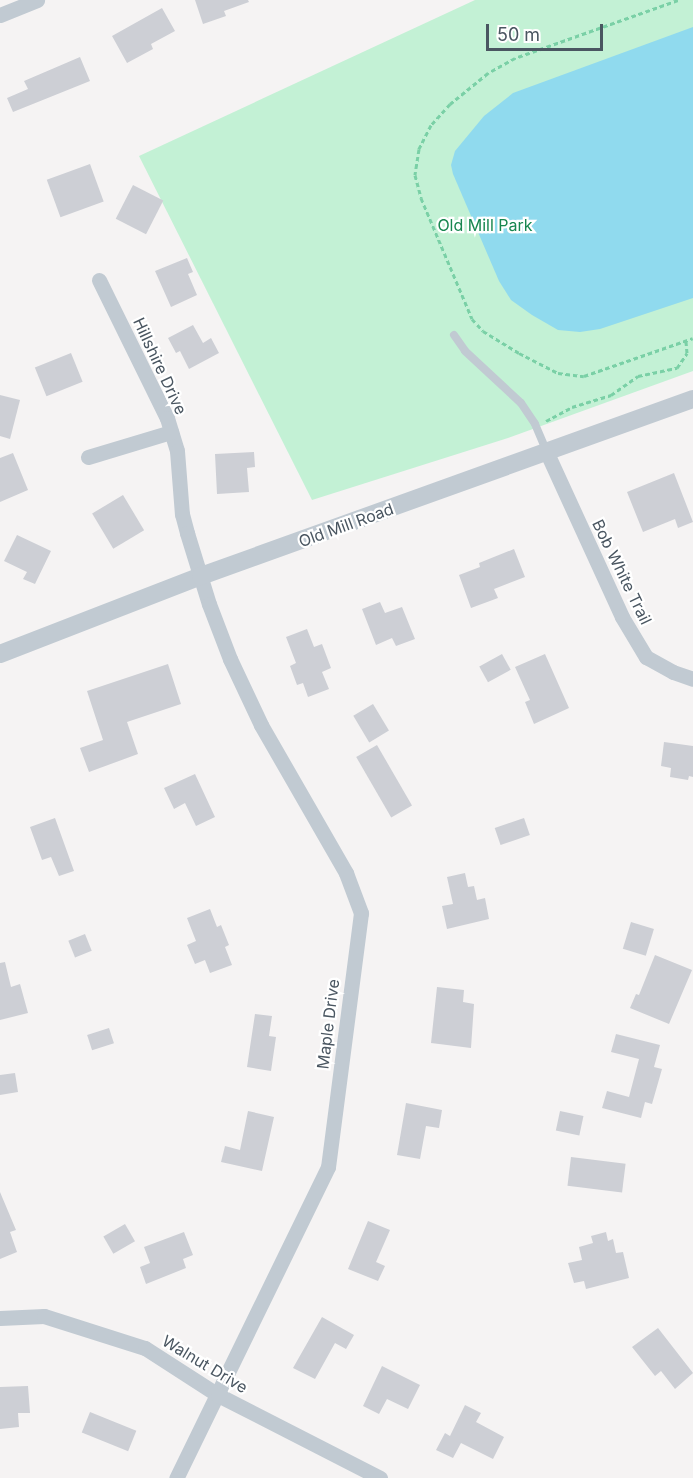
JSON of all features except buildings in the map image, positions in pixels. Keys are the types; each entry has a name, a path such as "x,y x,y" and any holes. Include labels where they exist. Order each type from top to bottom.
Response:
{"street":[{"path":"0,15 38,0"},
{"name":"Hillshire Drive","path":"99,280 171,432 177,451 182,514 201,576"},
{"name":"Old Mill Road","path":"0,654 201,576 693,399"},
{"path":"88,457 171,432"},
{"name":"Bob White Trail","path":"547,453 622,617 646,657 673,672 693,679"},
{"name":"Maple Drive","path":"176,1478 328,1167 361,913 346,873 246,697 209,604 201,576"},
{"name":"Walnut Drive","path":"0,1318 44,1316 145,1348 218,1395 380,1478"}],"lane":[{"path":"453,335 465,351 521,403 535,424 547,453"}],"path":[{"path":"678,0 515,58 488,73 450,104 431,125 419,148 415,175 421,198 472,319 496,340 544,367 576,376 596,373 693,338"},
{"path":"535,424 580,404 611,395 638,376 676,369 687,352 686,340"}],"green space":[{"name":"Old Mill Park","path":"475,0 693,0 693,371 508,438 312,500 139,156"}],"water":[{"path":"693,27 693,298 600,329 580,332 558,330 511,300 499,281 453,174 451,165 455,151 484,116 513,93"}]}
